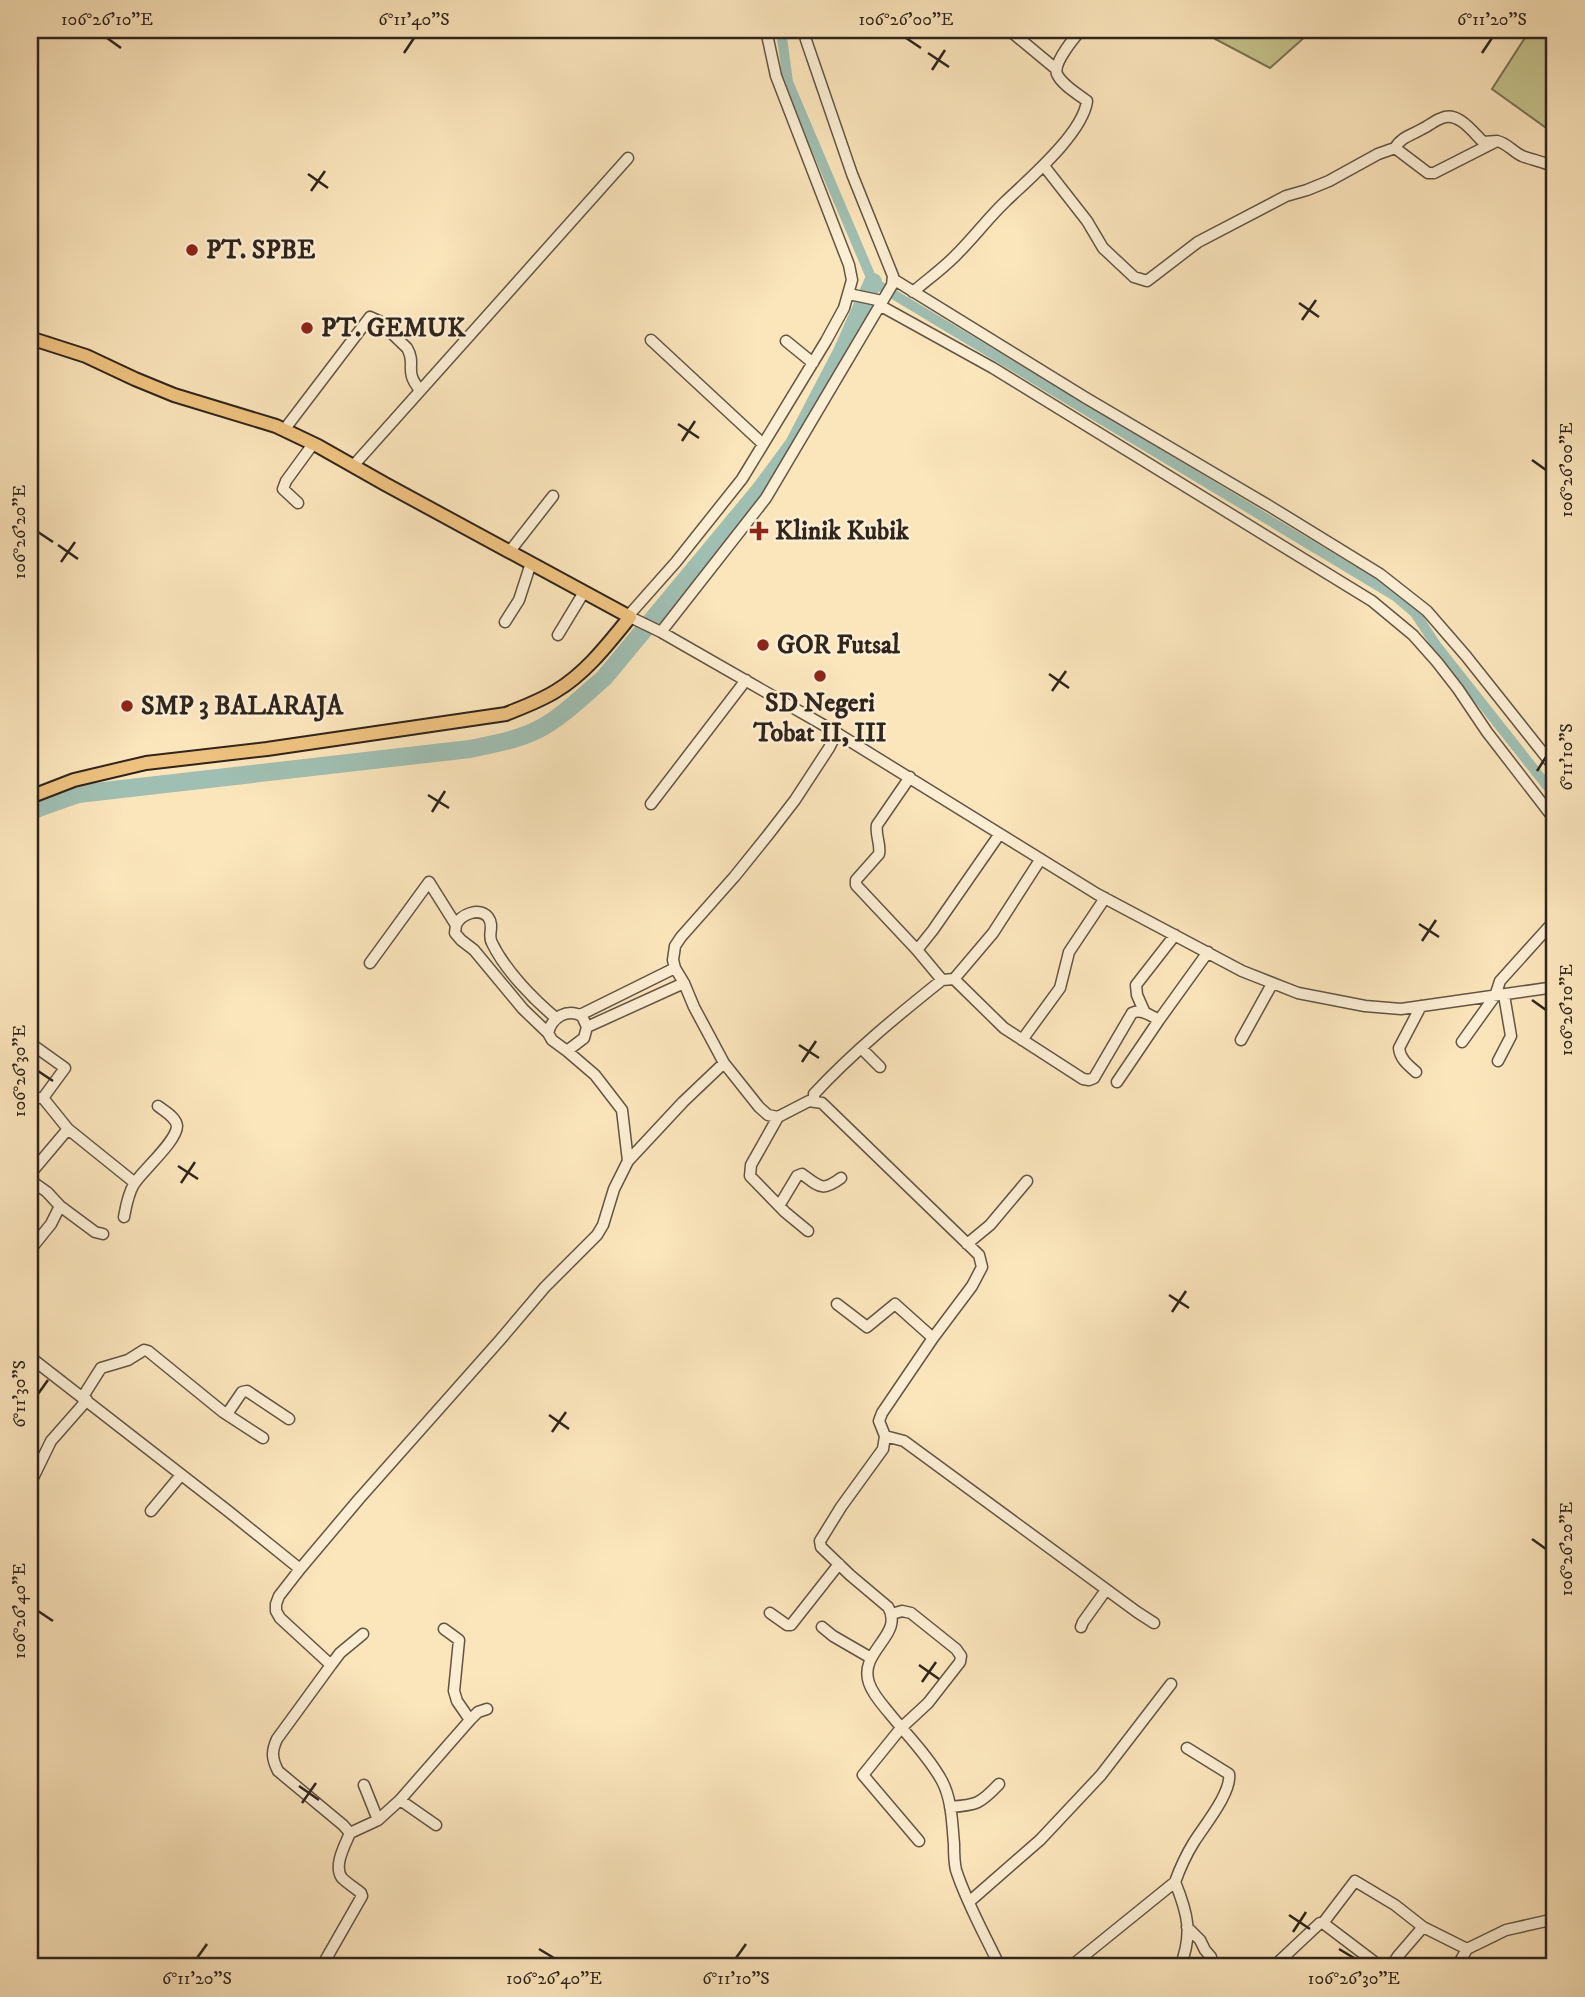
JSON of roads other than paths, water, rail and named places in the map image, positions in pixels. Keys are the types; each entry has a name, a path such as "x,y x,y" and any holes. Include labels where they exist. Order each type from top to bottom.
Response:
{"main road":[{"path":"30,338 86,356 173,395 284,430 631,617 578,676 538,701 506,714 268,749 146,762 74,780 30,797"}],"street":[{"path":"766,30 776,76 849,265 853,294 742,479 631,617 832,730 1105,898 1242,971 1272,984 1298,993 1365,1006 1401,1009 1555,987"},
{"path":"804,30 852,174 892,282 914,292 1380,574 1427,611 1555,768"},
{"path":"1009,30 1056,69"},
{"path":"914,292 956,256 1004,202 1044,166 1069,134 1087,101 1063,82 1056,69 1081,30"},
{"path":"1044,166 1087,221 1103,248 1133,277 1147,281 1198,242 1286,196 1329,181 1378,154 1395,148 1406,136 1447,116 1462,122 1483,142 1503,142 1513,152 1555,167"},
{"path":"1395,148 1428,173 1434,173 1497,141"},
{"path":"353,466 628,158"},
{"path":"658,630 766,498 892,282"},
{"path":"853,294 881,301 1380,608 1413,635 1437,663 1555,820"},
{"path":"284,430 370,317 379,321 408,348 411,354 412,381 420,390"},
{"path":"651,340 763,444"},
{"path":"786,341 813,363"},
{"path":"298,503 283,489 313,444"},
{"path":"510,551 553,496"},
{"path":"505,622 519,600 531,562"},
{"path":"558,635 584,592"},
{"path":"651,804 746,680"},
{"path":"778,1117 768,1115 759,1107 724,1063 673,960 675,946 681,937 735,876 795,800 829,748 833,740 832,730"},
{"path":"910,777 877,825 879,854 856,880 856,885 942,980"},
{"path":"917,950 999,835"},
{"path":"814,1101 814,1094 861,1048 942,980 954,979 993,933 1040,860"},
{"path":"370,963 429,882 456,925"},
{"path":"1022,1040 1060,988 1069,952 1105,898"},
{"path":"474,950 489,939 492,924 489,918 475,912 458,920 455,933 474,950 557,1045 594,1075 622,1110 628,1161"},
{"path":"1498,1061 1511,1036 1499,996 1500,981 1555,920"},
{"path":"1145,1013 1137,995 1136,985 1175,935"},
{"path":"489,939 507,967 556,1018"},
{"path":"1117,1082 1208,952"},
{"path":"580,1015 676,968"},
{"path":"954,979 1004,1028 1083,1079 1094,1078 1132,1013 1137,1010 1159,1020"},
{"path":"587,1027 684,983"},
{"path":"1241,1040 1272,984"},
{"path":"1462,1042 1499,996"},
{"path":"1416,1072 1405,1062 1399,1048 1421,1006"},
{"path":"548,1033 556,1018 571,1012 584,1018 587,1027 584,1038 567,1051"},
{"path":"30,1043 65,1068 43,1098"},
{"path":"861,1048 880,1067"},
{"path":"331,1665 280,1618 275,1604 279,1595 359,1499 545,1287 597,1235 628,1161 724,1063"},
{"path":"30,1102 34,1098 43,1098"},
{"path":"43,1098 68,1129 135,1182"},
{"path":"808,1231 779,1206 750,1176 750,1171 751,1164 778,1117 814,1101 827,1108 979,1255 982,1267 972,1286 882,1413 879,1421 885,1436 883,1449 820,1541 821,1547 888,1607 892,1614 892,1628 871,1658 868,1681 875,1697 932,1765 943,1783 950,1807 955,1867 1000,1967"},
{"path":"124,1217 135,1182 172,1138 177,1127 175,1120 158,1106"},
{"path":"30,1174 68,1129"},
{"path":"779,1206 797,1176 802,1174 820,1187 828,1188 841,1178"},
{"path":"30,1180 95,1232 103,1234"},
{"path":"967,1244 990,1225 1027,1181"},
{"path":"30,1250 51,1224 60,1206"},
{"path":"838,1304 867,1327 895,1304 933,1338"},
{"path":"30,1484 51,1441 85,1399 101,1368 128,1360 144,1350 153,1353 227,1414 263,1438"},
{"path":"30,1357 300,1569"},
{"path":"227,1414 242,1392 247,1391 289,1419"},
{"path":"885,1436 904,1441 1154,1623"},
{"path":"151,1511 181,1475"},
{"path":"770,1613 789,1626 839,1564"},
{"path":"1081,1627 1106,1590"},
{"path":"892,1614 902,1611 911,1613 961,1656 960,1662 928,1703 901,1728 862,1777 919,1841"},
{"path":"822,1628 871,1658"},
{"path":"444,1629 459,1640 454,1691 457,1701 470,1720"},
{"path":"350,1833 278,1771 272,1751 276,1739 340,1653 363,1634"},
{"path":"969,1902 1040,1840 1101,1775 1171,1684"},
{"path":"327,1967 326,1959 362,1896 341,1877 339,1871 338,1864 350,1833 378,1820 400,1800 470,1720 478,1712 487,1709"},
{"path":"1070,1967 1175,1882 1194,1842 1230,1783 1229,1774 1186,1748"},
{"path":"950,1807 980,1802 999,1784"},
{"path":"364,1785 378,1820"},
{"path":"400,1800 436,1825"},
{"path":"1273,1967 1306,1935 1320,1923 1324,1923 1356,1881 1395,1905 1423,1927 1467,1949"},
{"path":"1175,1882 1185,1908 1188,1943 1180,1967"},
{"path":"1458,1967 1467,1949 1506,1930 1555,1919"},
{"path":"1324,1923 1381,1967"},
{"path":"1187,1927 1211,1957"},
{"path":"1391,1967 1423,1927"}],"waterway":[{"path":"781,30 788,82 873,282 1395,596 1415,613 1436,645 1555,796"},
{"path":"30,811 78,794 470,749 514,739 547,724 604,678 760,490 794,444 842,352 873,282"}],"place":[{"name":"PT. SPBE","path":"192,250"},
{"name":"PT. GEMUK","path":"307,328"},
{"name":"Klinik Kubik","path":"759,531"},
{"name":"GOR Futsal","path":"763,645"},
{"name":"SD Negeri Tobat II, III","path":"820,676"},
{"name":"SMP 3 BALARAJA","path":"127,706"}]}
